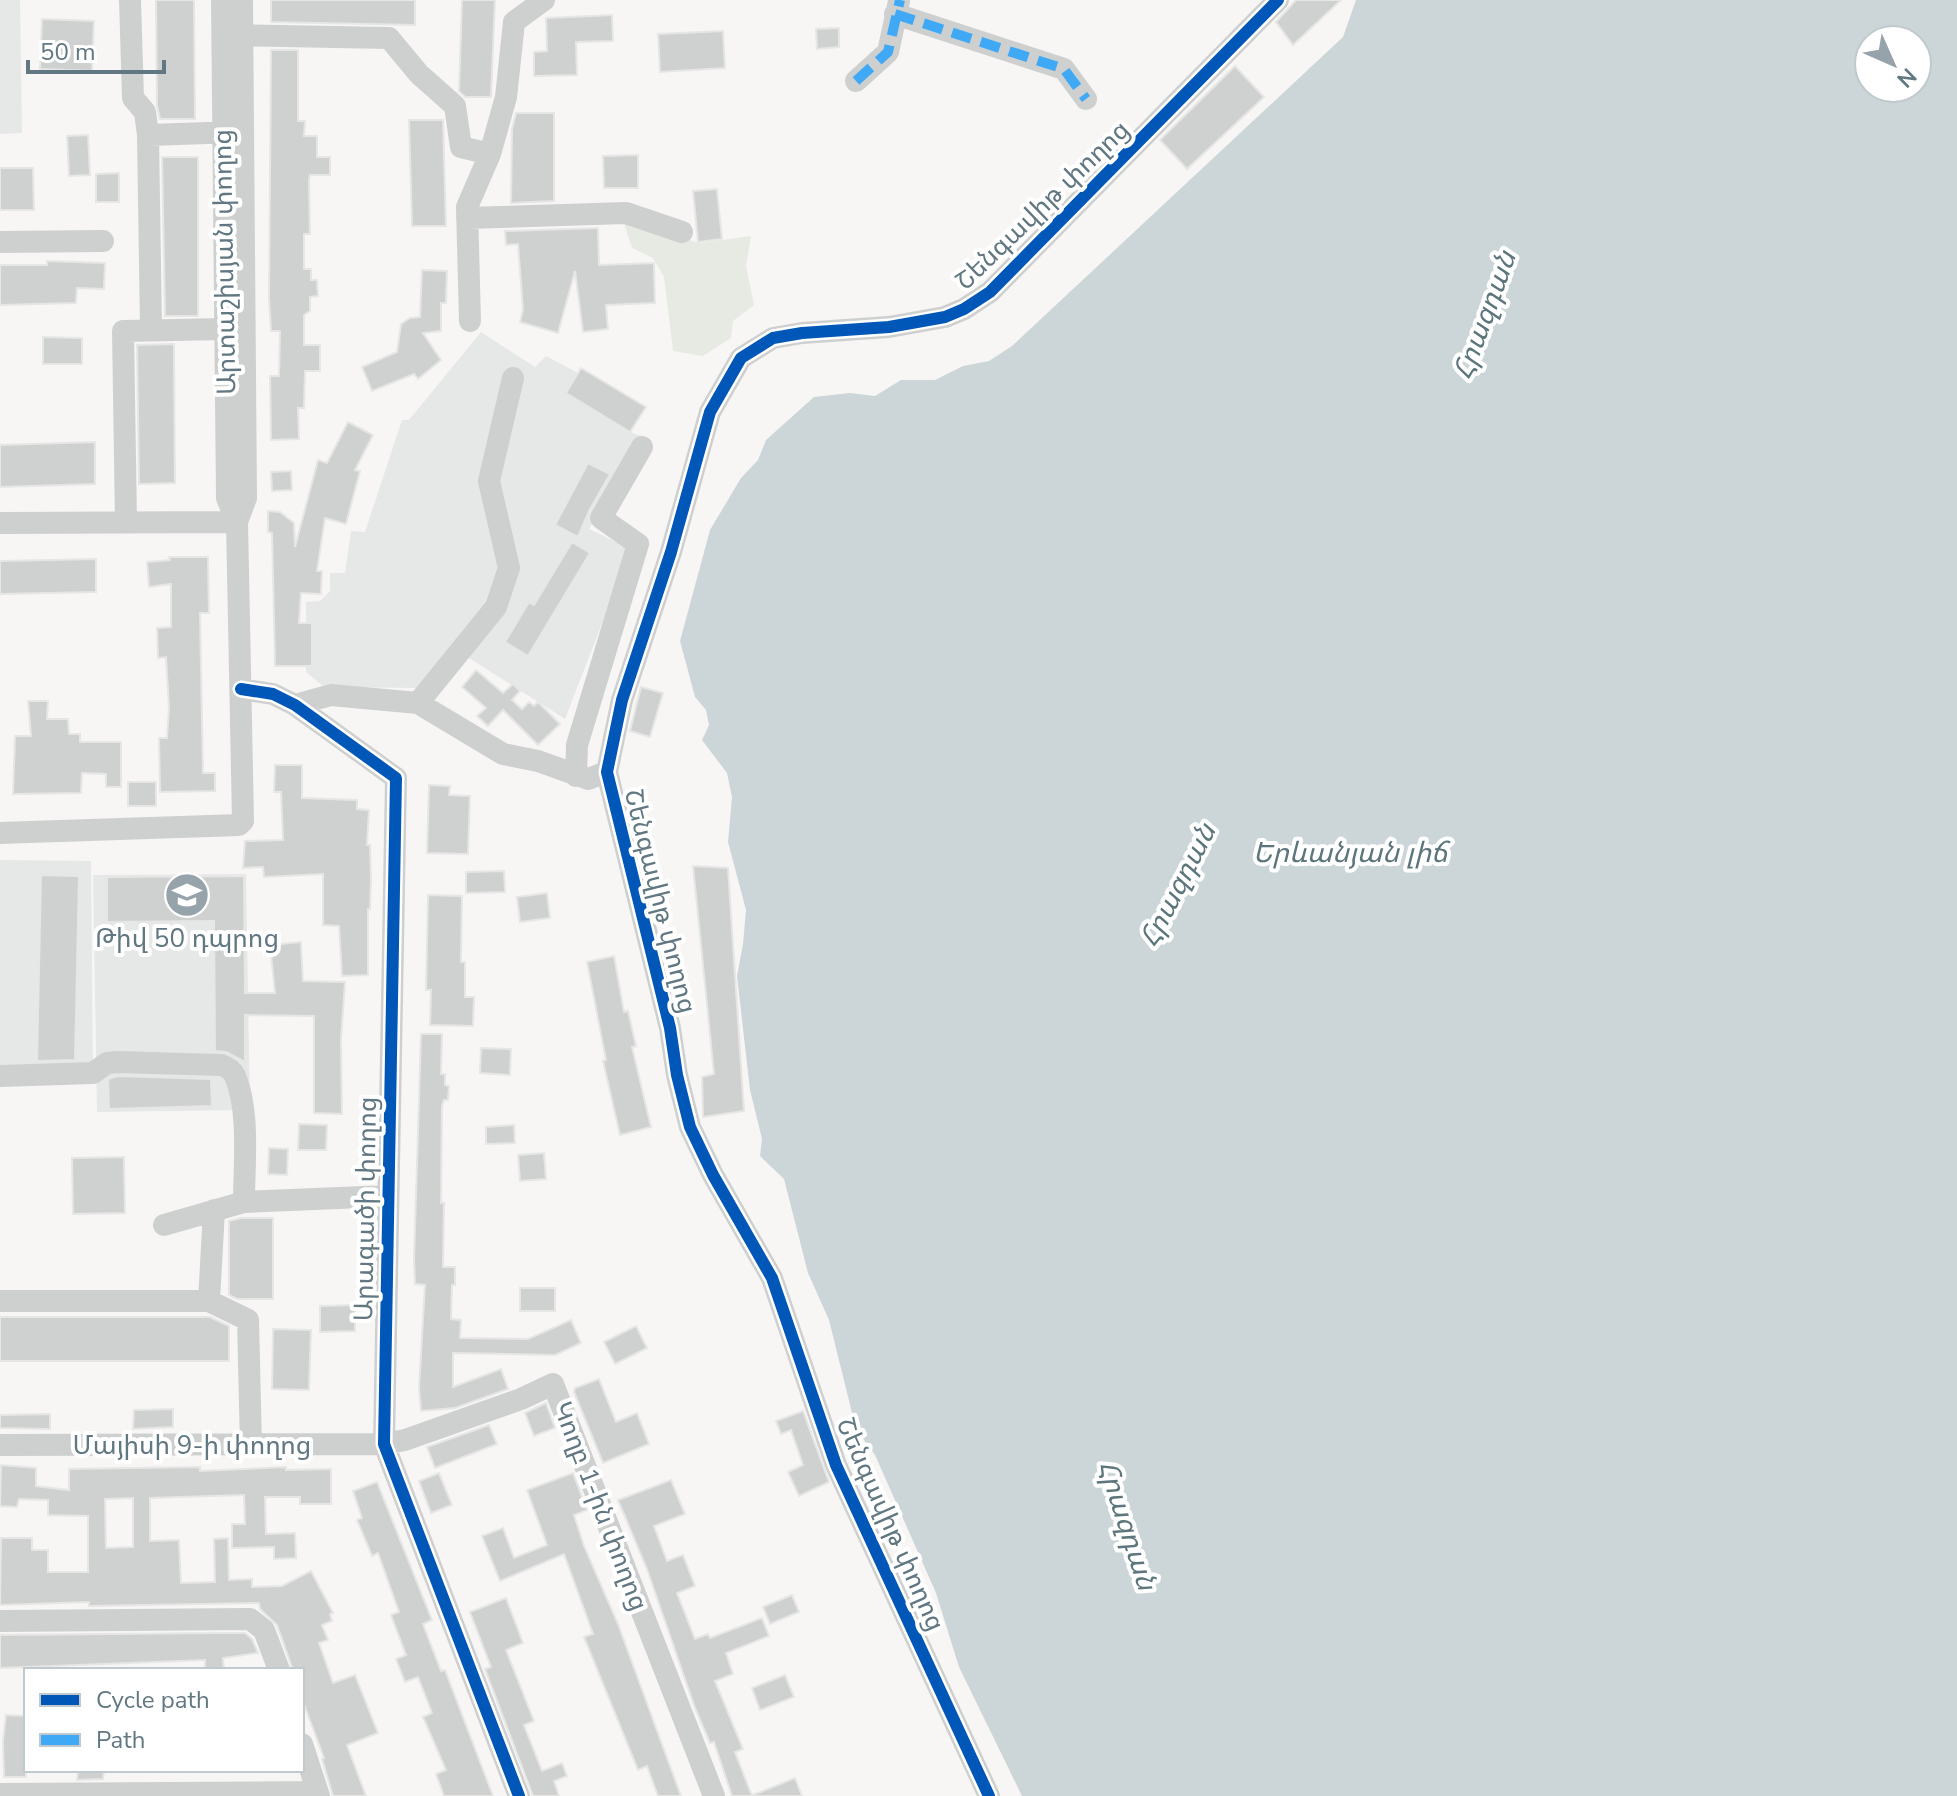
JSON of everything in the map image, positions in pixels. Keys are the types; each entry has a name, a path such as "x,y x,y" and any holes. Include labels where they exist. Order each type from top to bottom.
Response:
{"street":[{"path":"130,0 133,98 145,112 148,135 151,329"},
{"name":"Արտաշիսյան փողոց","path":"222,0 232,36 246,498 237,522"},
{"name":"Արտաշիսյան փողոց","path":"232,36 242,0"},
{"path":"470,321 467,207 490,154 506,97 514,22 544,0"},
{"name":"Շենգավիթ փողոց","path":"989,1796 836,1465 772,1278 713,1175 690,1127 677,1075 670,1028 607,772 622,700 671,552 710,412 741,358 773,338 802,333 855,331 945,317 990,292 1278,0"},
{"path":"856,81 888,52 898,7 1064,69 1086,99"},
{"path":"232,36 389,38 419,74 455,106 461,147 490,154"},
{"path":"148,135 233,132"},
{"name":"Արտաշիսյան փողոց","path":"0,833 239,825 245,815 237,522 227,498 225,329 233,132"},
{"path":"467,218 626,213 682,232"},
{"path":"0,242 103,241"},
{"path":"126,522 123,331 225,329"},
{"path":"418,703 496,607 509,568 489,481 513,378"},
{"path":"576,776 577,745 638,544 601,518 642,447"},
{"path":"0,523 237,522"},
{"name":"Արագածի փողոց","path":"241,689 273,694 295,705 396,778 384,1444 519,1796"},
{"path":"295,705 331,695 418,703 503,754 538,761 588,779 607,772"},
{"path":"0,1076 93,1073 107,1063 117,1062 221,1065 230,1068 235,1076 244,1117 244,1202"},
{"path":"164,1225 244,1202 387,1196"},
{"path":"209,1301 214,1210"},
{"path":"0,1301 209,1301 248,1320 251,1446"},
{"name":"Կողբ 1-ին փողոց","path":"384,1444 405,1440 521,1399 553,1384 714,1796"},
{"name":"Մայիսի 9-ի փողոց","path":"0,1445 384,1444"},
{"path":"0,1621 250,1619 264,1630 278,1668"},
{"path":"0,1794 318,1794 304,1750"}],"shaded area":[{"path":"0,0 20,0 22,133 0,134"},
{"path":"624,223 700,243 751,236 746,266 754,305 733,321 731,338 703,356 673,351 664,277 653,258 632,248"},
{"path":"481,332 535,367 546,356 578,373 566,393 630,432 644,437 589,529 631,549 565,719 458,651 418,688 324,687 306,672 306,602 320,601 330,591 330,573 345,573 351,531 365,532 402,420 409,420"},
{"path":"0,860 91,861 93,1071 0,1072"},
{"path":"246,874 250,1110 97,1112 93,875"}],"water":[{"name":"Երևանյան լիճ","path":"1356,0 1957,0 1957,1796 1022,1796 959,1667 936,1593 875,1455 856,1429 829,1320 808,1273 784,1179 760,1156 762,1139 750,1090 737,976 746,910 728,842 732,797 727,773 702,740 709,725 706,710 695,697 680,641 710,530 741,478 758,460 766,440 814,397 850,393 875,396 901,380 935,380 963,366 989,361 1012,346 1343,37"}],"building":[{"path":"156,0 194,0 195,119 160,119 157,106"},
{"path":"271,0 415,0 415,25 271,22"},
{"path":"462,0 495,0 491,97 465,97 459,91"},
{"path":"1296,0 1341,0 1293,45 1276,22"},
{"path":"612,15 613,41 576,42 577,75 534,76 534,52 547,51 546,18"},
{"path":"42,19 94,21 92,71 40,69"},
{"path":"839,28 839,47 817,49 816,29"},
{"path":"723,31 725,68 660,72 658,34"},
{"path":"271,50 298,50 298,121 305,121 304,136 317,136 317,157 330,157 330,175 310,175 309,180 310,234 304,234 304,269 311,269 311,280 317,280 318,296 310,297 310,311 304,315 304,345 320,345 320,371 305,371 304,408 298,408 299,439 271,440 270,376 279,376 280,331 271,331 269,298"},
{"path":"1235,66 1264,97 1187,169 1160,140"},
{"path":"516,113 554,113 554,201 511,203 512,129"},
{"path":"409,120 443,120 446,226 412,226"},
{"path":"88,135 90,175 69,176 67,136"},
{"path":"638,155 638,188 604,188 603,156"},
{"path":"162,157 198,157 198,316 165,316"},
{"path":"0,168 33,168 34,210 0,210"},
{"path":"119,173 119,202 96,202 96,174"},
{"path":"717,189 722,239 698,242 693,191"},
{"path":"598,228 599,265 654,263 655,303 606,305 608,329 583,332 575,271 558,333 520,322 523,310 518,244 506,245 505,231"},
{"path":"47,261 105,263 104,289 77,288 76,303 0,305 0,265 47,265"},
{"path":"422,270 447,271 446,303 441,303 441,331 423,333 441,360 418,379 414,374 372,391 362,367 397,352 401,324 410,318 420,317"},
{"path":"43,337 82,338 82,364 43,364"},
{"path":"174,344 175,483 139,484 137,345"},
{"path":"581,368 646,407 630,432 566,393"},
{"path":"348,422 373,435 355,470 360,471 346,524 325,518 317,571 322,571 321,594 301,593 299,623 312,623 312,666 275,666 272,533 268,532 268,511 280,512 294,523 295,547 318,460 327,463"},
{"path":"95,442 95,484 0,487 0,445"},
{"path":"588,463 610,474 578,537 555,525"},
{"path":"291,471 292,490 272,491 271,472"},
{"path":"572,542 590,553 528,656 505,642 529,602 534,605"},
{"path":"169,557 208,557 209,613 200,613 203,773 215,773 215,791 160,792 159,738 167,738 169,707 166,657 158,658 157,628 171,627 171,584 149,587 147,562 170,560"},
{"path":"96,559 96,592 0,594 0,561"},
{"path":"476,670 503,693 513,684 520,691 512,700 522,709 529,702 534,706 538,702 560,724 538,745 503,710 488,726 477,716 486,708 462,687"},
{"path":"641,687 663,693 650,737 630,731"},
{"path":"28,701 48,701 47,719 68,719 69,734 80,734 80,742 121,742 121,787 106,787 106,774 82,773 81,793 13,794 15,736 31,736"},
{"path":"275,765 302,765 302,798 357,800 357,809 369,810 367,845 370,845 371,880 368,975 342,976 339,926 323,925 323,874 264,877 263,867 243,868 245,841 283,840 281,792 274,792"},
{"path":"128,782 156,782 156,806 128,806"},
{"path":"429,785 450,786 449,795 470,796 468,854 427,853"},
{"path":"693,866 728,868 744,1111 703,1117 702,1077 714,1074"},
{"path":"504,871 505,892 466,893 466,872"},
{"path":"41,875 79,876 75,1060 37,1061"},
{"path":"244,876 245,993 275,993 270,945 301,942 303,981 345,982 341,1039 342,1114 314,1113 314,1016 245,1015 245,1062 226,1052 215,1051 214,921 107,922 107,877"},
{"path":"547,893 550,918 520,922 517,897"},
{"path":"428,895 462,896 461,962 465,962 465,997 474,997 473,1026 430,1025 431,990 426,990"},
{"path":"614,956 624,1012 628,1011 636,1046 632,1047 651,1127 620,1135 603,1061 606,1060 587,962"},
{"path":"421,1034 442,1034 441,1074 445,1074 445,1085 449,1086 448,1100 444,1100 442,1106 443,1267 455,1267 451,1319 461,1320 460,1338 528,1339 571,1320 581,1343 555,1355 453,1353 453,1387 501,1369 508,1389 455,1408 421,1411 419,1388 425,1285 415,1284 414,1259"},
{"path":"481,1048 511,1049 510,1075 480,1073"},
{"path":"118,1076 211,1079 212,1106 109,1109 108,1079"},
{"path":"299,1124 327,1125 326,1150 298,1150"},
{"path":"514,1125 515,1143 486,1144 486,1127"},
{"path":"269,1148 288,1149 287,1175 268,1174"},
{"path":"544,1153 546,1179 520,1181 518,1155"},
{"path":"124,1157 125,1213 73,1214 72,1158"},
{"path":"273,1218 273,1299 237,1299 229,1295 229,1221"},
{"path":"520,1288 555,1288 555,1311 520,1311"},
{"path":"355,1305 355,1331 320,1332 320,1306"},
{"path":"0,1317 210,1317 229,1326 229,1361 0,1361"},
{"path":"636,1326 647,1348 615,1364 604,1342"},
{"path":"273,1329 311,1330 309,1390 272,1389"},
{"path":"599,1379 616,1422 637,1413 649,1444 603,1463 574,1392 575,1388"},
{"path":"546,1403 555,1428 534,1436 525,1413"},
{"path":"173,1409 173,1427 133,1429 134,1410"},
{"path":"803,1411 829,1482 799,1496 788,1472 803,1465 791,1430 781,1434 776,1421"},
{"path":"50,1414 50,1429 0,1428 0,1415"},
{"path":"489,1425 497,1444 435,1468 427,1447"},
{"path":"1,1465 36,1468 36,1486 69,1490 69,1469 331,1469 331,1504 300,1504 300,1497 265,1497 266,1534 295,1533 296,1558 274,1559 274,1547 232,1548 232,1524 245,1524 244,1495 150,1498 150,1541 179,1540 181,1583 215,1582 214,1539 228,1538 229,1580 252,1579 252,1587 282,1586 311,1571 333,1613 330,1614 332,1621 322,1625 328,1640 319,1643 333,1683 355,1675 378,1733 347,1745 366,1796 333,1796 324,1758 304,1704 304,1668 292,1668 277,1625 260,1609 259,1603 0,1605 1,1538 32,1538 32,1550 48,1550 48,1572 88,1572 88,1516 48,1515 48,1500 19,1499 17,1507 0,1506","holes":["133,1498 133,1547 106,1548 105,1499"]},
{"path":"439,1473 452,1505 431,1513 419,1481"},
{"path":"573,1473 587,1510 574,1515 584,1546 618,1624 681,1796 658,1796 647,1766 638,1770 584,1637 593,1634 564,1554 500,1581 482,1536 503,1528 514,1558 547,1545 527,1490"},
{"path":"671,1480 685,1514 654,1526 667,1561 683,1555 695,1586 677,1593 695,1639 708,1634 710,1638 762,1618 769,1636 726,1653 733,1674 715,1681 743,1749 735,1752 752,1796 732,1796 714,1742 710,1743 695,1708 647,1569 618,1500"},
{"path":"377,1482 432,1620 423,1624 441,1671 445,1670 493,1796 444,1796 436,1774 446,1770 423,1717 432,1713 418,1677 405,1682 396,1659 406,1655 391,1615 399,1612 378,1553 372,1556 357,1520 362,1518 353,1491"},
{"path":"792,1595 799,1612 770,1624 763,1607"},
{"path":"506,1598 523,1643 506,1650 534,1721 524,1725 542,1771 562,1763 567,1776 554,1781 559,1796 533,1796 485,1669 491,1667 470,1612"},
{"path":"245,1633 252,1639 258,1653 223,1658 224,1668 205,1668 205,1660 0,1668 0,1635"},
{"path":"785,1675 794,1697 760,1710 752,1688"},
{"path":"6,1715 24,1716 26,1777 4,1777"},
{"path":"78,1772 104,1772 103,1779 77,1780"},
{"path":"795,1778 802,1796 753,1796 753,1795"}],"marked path":[{"path":"856,81 888,52 900,0"},
{"path":"895,14 1064,69 1086,99"}],"cycle path":[{"path":"989,1796 836,1465 772,1278 713,1175 690,1127 677,1075 670,1028 607,772 622,700 671,552 710,412 741,358 773,338 889,327 945,317 990,292 1278,0"},
{"path":"241,689 273,694 295,705 396,778 384,1444 519,1796"}],"place":[{"name":"Թիվ 50 դպրոց","path":"187,895"}],"water label":[{"name":"Հրազդան","path":"1484,315"},
{"name":"Հրազդան","path":"1177,885"},
{"name":"Հրազդան","path":"1128,1525"}]}
